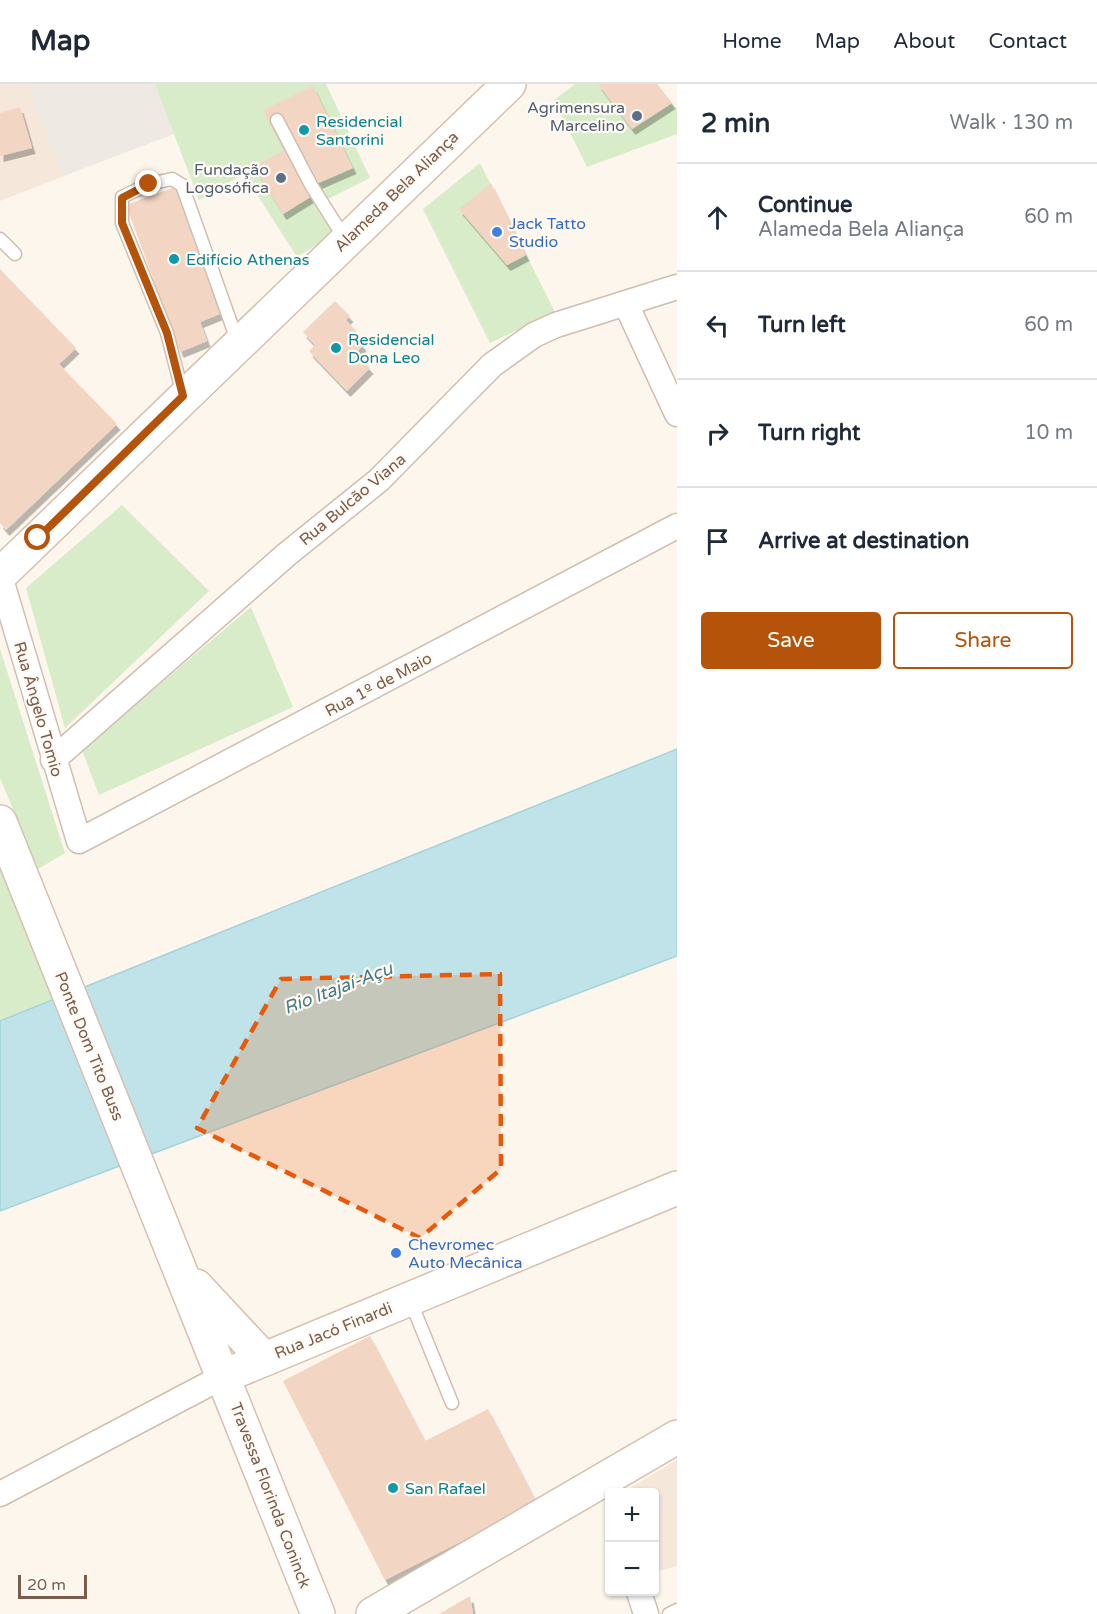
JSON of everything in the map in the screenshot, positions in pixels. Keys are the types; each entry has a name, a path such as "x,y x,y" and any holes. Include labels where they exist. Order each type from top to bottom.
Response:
{"street":[{"name":"Alameda Bela Aliança","path":"0,576 183,396 509,84"},
{"name":"Rua Bulcão Viana","path":"53,760 286,555 379,480 492,365 534,335 556,325 677,287"},
{"path":"626,304 677,414"},
{"name":"Rua 1º de Maio","path":"79,842 677,526"},
{"path":"0,538 38,538"},
{"name":"Rua Ângelo Tomio","path":"0,576 79,842"},
{"name":"Ponte Dom Tito Buss","path":"2,828 224,1376"},
{"name":"Rua Jacó Finardi","path":"0,1494 224,1376 677,1188"},
{"name":"Ponte Dom Tito Buss","path":"181,1269 264,1359"},
{"name":"Travessa Florinda Coninck","path":"224,1376 318,1614"},
{"path":"373,1614 609,1485 677,1437"},
{"path":"640,1596 646,1614"}],"lane":[{"path":"277,120 311,184 345,240"},
{"path":"183,396 167,333 122,223 122,198 149,184 172,179 182,185 238,343"},
{"path":"0,239 15,254"},
{"path":"410,1299 452,1402"},
{"path":"669,1614 677,1610"}],"highlighted area":[{"path":"500,974 501,1169 420,1238 197,1128 281,979"}],"shaded area":[{"path":"0,84 28,84 64,176 0,201"},
{"path":"28,84 155,84 174,134 64,176"},
{"path":"677,1460 677,1566 659,1571 659,1488 632,1487"}],"green space":[{"path":"155,84 326,84 370,178 318,204 336,233 297,257 244,174 199,200"},
{"path":"575,84 657,84 677,109 677,134 587,167 554,100"},
{"path":"480,163 555,312 490,343 423,209"},
{"path":"122,505 209,591 65,728 26,588"},
{"path":"251,607 293,707 99,795 82,750"},
{"path":"0,649 65,853 38,869 0,778"},
{"path":"0,857 53,999 0,1021"}],"water":[{"name":"Rio Itajaí-Açu","path":"677,749 677,956 0,1211 0,1021"}],"building":[{"name":"Agrimensura Marcelino","path":"598,84 657,84 672,103 632,129"},
{"name":"Residencial Santorini","path":"313,86 353,168 307,188 312,196 283,214 254,167 284,150 263,110"},
{"path":"20,107 32,148 0,156 0,113"},
{"name":"Jack Tatto Studio","path":"491,183 526,255 507,265 459,209"},
{"name":"Edifício Athenas","path":"175,187 222,313 200,322 207,341 180,352 126,205"},
{"path":"0,269 76,348 59,364 117,424 6,530 0,523"},
{"name":"Residencial Dona Leo","path":"335,301 350,316 346,320 357,332 354,335 363,345 356,353 370,368 347,391 309,351 315,345 303,332"},
{"name":"San Rafael","path":"370,1336 425,1441 488,1409 537,1503 385,1580 283,1381"},
{"path":"470,1596 473,1614 439,1614"}],"place":[{"name":"Agrimensura Marcelino","path":"637,116"},
{"name":"Residencial Santorini","path":"304,130"},
{"name":"Fundação Logosófica","path":"281,178"},
{"name":"Jack Tatto Studio","path":"497,232"},
{"name":"Edifício Athenas","path":"174,259"},
{"name":"Residencial Dona Leo","path":"336,348"},
{"name":"Chevromec Auto Mecânica","path":"396,1253"},
{"name":"San Rafael","path":"393,1488"}],"route":[{"path":"38,538 183,396 167,333 122,223 120,211 122,198 149,184"}]}
